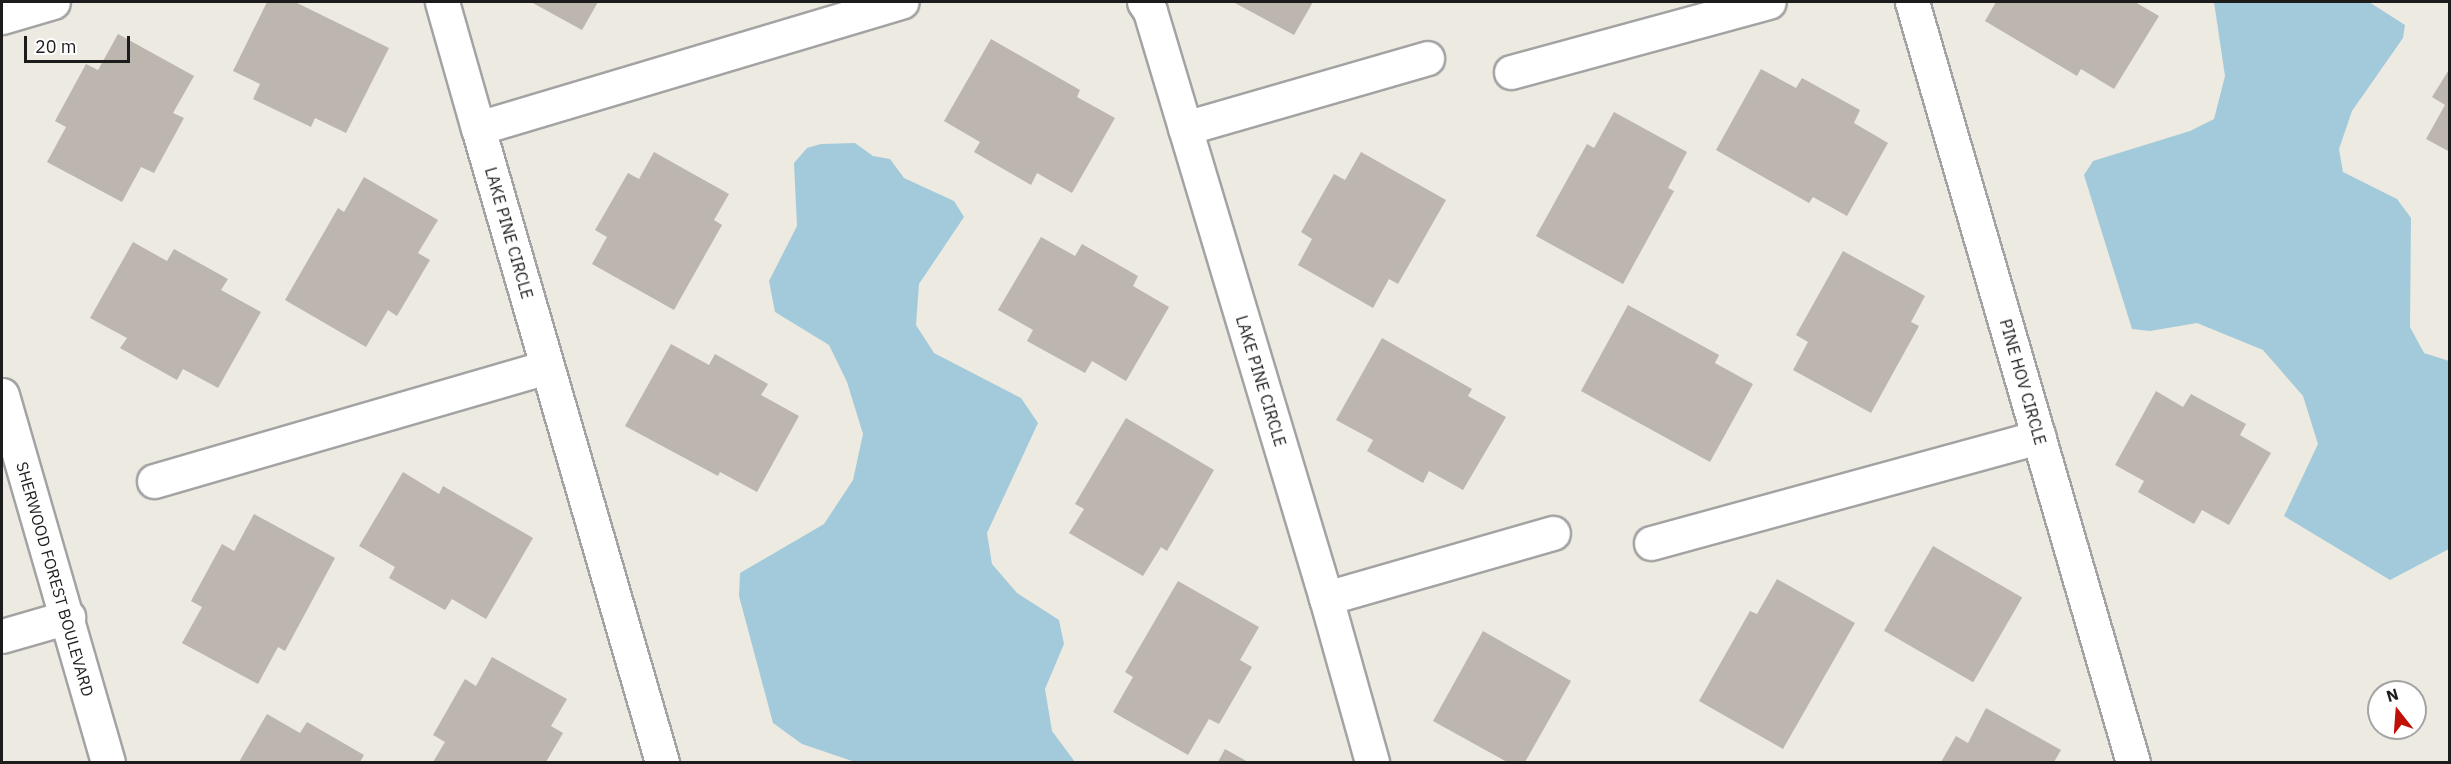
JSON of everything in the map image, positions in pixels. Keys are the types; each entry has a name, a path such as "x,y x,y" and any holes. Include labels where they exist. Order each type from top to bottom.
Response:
{"street":[{"path":"2,16 53,2"},
{"name":"LAKE PINE CIRCLE","path":"442,2 662,762"},
{"path":"478,128 902,2"},
{"name":"LAKE PINE CIRCLE","path":"1144,2 1149,11 1185,128 1326,598 1372,762"},
{"path":"1511,72 1769,2"},
{"name":"PINE HOV CIRCLE","path":"1912,2 2133,762"},
{"path":"1185,128 1426,58"},
{"path":"154,481 547,367"},
{"name":"SHERWOOD FOREST BOULEVARD","path":"2,395 68,617 108,762"},
{"path":"1651,543 2039,437"},
{"path":"1326,598 1553,533"},
{"path":"2,636 68,617"}],"water":[{"path":"2214,2 2369,2 2405,25 2403,38 2352,111 2339,149 2343,172 2397,199 2411,218 2410,327 2424,353 2449,361 2449,549 2390,580 2284,516 2318,444 2303,396 2263,350 2197,323 2150,331 2132,329 2084,175 2093,161 2190,131 2214,119 2225,76"},
{"path":"855,143 873,156 890,159 904,178 954,201 964,217 919,284 916,325 934,353 1021,398 1038,423 987,533 992,564 1017,593 1059,620 1064,644 1045,689 1052,731 1075,762 855,762 802,744 773,723 739,596 740,573 824,524 853,480 863,434 847,382 829,345 775,312 769,281 797,226 794,163 807,148 821,144"}],"building":[{"path":"267,2 295,2 389,48 346,133 315,118 311,127 253,99 260,84 233,71"},
{"path":"531,2 598,2 582,30"},
{"path":"1233,2 1313,2 1294,35"},
{"path":"1996,2 2135,2 2159,16 2114,89 2081,69 2077,76 1985,21"},
{"path":"118,34 194,76 173,113 184,118 154,173 141,167 122,202 47,162 66,127 55,121 86,64 98,70"},
{"path":"991,39 1080,90 1077,97 1115,118 1072,193 1037,173 1031,185 974,152 980,142 944,121"},
{"path":"2450,68 2450,152 2426,139 2445,105 2432,97"},
{"path":"1761,69 1796,88 1802,78 1860,110 1854,123 1888,143 1847,216 1813,197 1809,203 1716,150"},
{"path":"1614,112 1687,152 1668,188 1674,191 1623,284 1536,236 1587,144 1594,148"},
{"path":"654,152 729,194 714,220 722,225 674,310 592,264 607,237 595,230 628,173 639,179"},
{"path":"1361,152 1446,200 1398,284 1389,279 1373,308 1298,265 1312,239 1301,232 1334,174 1345,180"},
{"path":"364,177 438,220 418,253 430,260 397,316 388,310 366,347 285,300 338,208 344,212"},
{"path":"1041,237 1075,256 1082,244 1138,276 1133,286 1169,307 1126,381 1092,361 1085,373 1027,341 1033,330 998,310"},
{"path":"133,242 167,261 174,249 228,279 221,290 261,312 218,388 183,369 177,380 120,348 127,338 90,318"},
{"path":"1843,251 1925,296 1911,322 1919,326 1871,413 1793,370 1808,342 1796,335"},
{"path":"1628,305 1719,355 1715,363 1753,384 1710,462 1581,391"},
{"path":"1382,338 1472,389 1468,396 1506,417 1463,490 1429,471 1423,483 1367,451 1373,440 1336,420"},
{"path":"671,344 709,365 715,354 768,384 761,395 799,416 757,492 720,472 718,476 625,426"},
{"path":"2156,391 2183,407 2191,394 2246,424 2240,435 2271,453 2229,525 2202,510 2194,524 2138,492 2144,481 2115,465"},
{"path":"1126,418 1214,470 1167,551 1161,547 1143,576 1069,533 1084,509 1075,504"},
{"path":"403,472 439,494 443,486 533,538 486,619 452,599 445,610 389,578 395,567 359,546"},
{"path":"254,514 335,558 285,651 278,647 258,684 182,643 202,607 191,601 222,544 234,551"},
{"path":"1933,546 2022,598 1973,682 1884,631"},
{"path":"1777,579 1855,623 1783,749 1699,701 1750,611 1757,614"},
{"path":"1178,581 1259,627 1240,660 1252,667 1219,724 1209,719 1188,755 1113,712 1133,677 1125,672"},
{"path":"1483,631 1571,681 1525,762 1507,762 1433,721"},
{"path":"492,657 567,699 551,726 563,733 546,762 433,762 445,742 433,735 465,679 476,686"},
{"path":"1986,708 2061,750 2054,762 1941,762 1956,736 1968,743"},
{"path":"267,714 300,733 307,722 364,755 360,762 239,762"},
{"path":"1225,749 1248,762 1218,762"}]}
